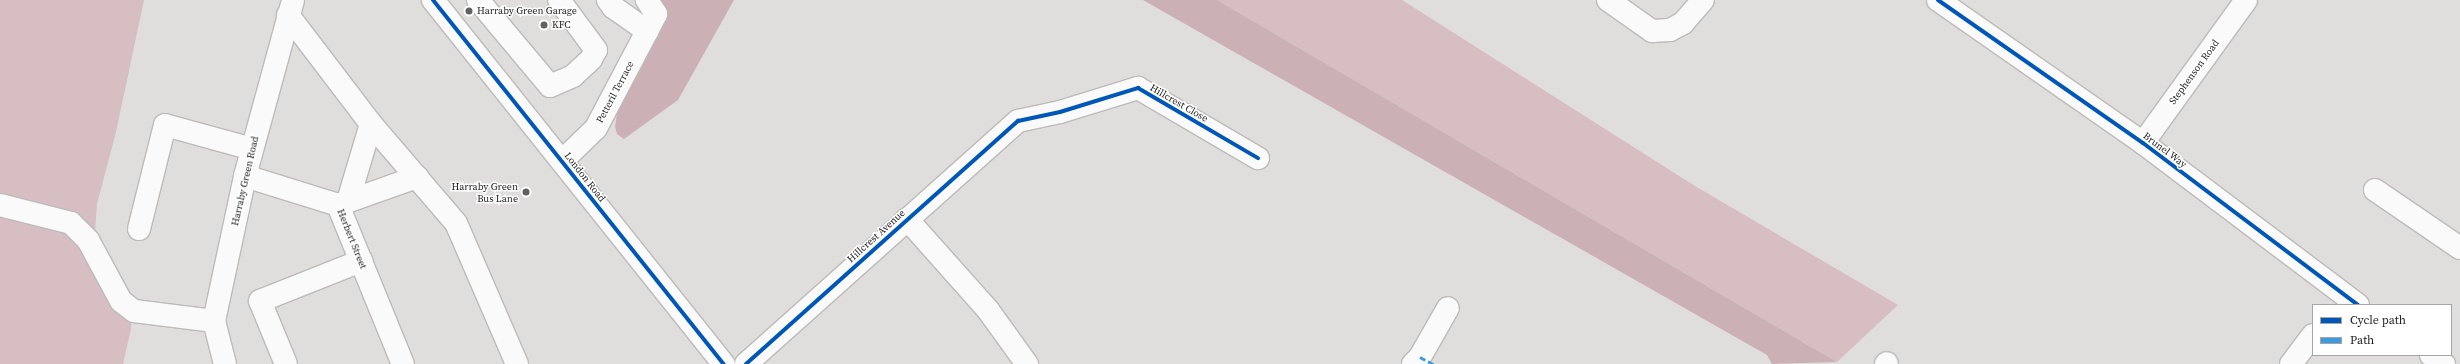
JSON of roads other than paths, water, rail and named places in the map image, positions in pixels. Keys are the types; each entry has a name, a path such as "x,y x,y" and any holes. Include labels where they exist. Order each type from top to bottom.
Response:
{"street":[{"name":"London Road","path":"433,0 724,364"},
{"path":"478,0 550,86 574,76 591,59 596,50 559,0"},
{"path":"608,0 613,7 654,11"},
{"path":"1608,0 1652,31 1670,30 1683,23 1703,0"},
{"name":"Brunel Way","path":"1938,0 2143,143 2345,302"},
{"name":"Stephenson Road","path":"2143,143 2246,0"},
{"path":"291,7 371,124 456,223 517,364"},
{"name":"Harraby Green Road","path":"225,364 214,321 245,176 291,7"},
{"name":"Petteril Terrace","path":"562,161 596,128 654,11"},
{"name":"Hillcrest Close","path":"1018,121 1060,112 1138,88 1258,158"},
{"name":"Hillcrest Avenue","path":"746,364 906,219 1018,121"},
{"path":"343,203 371,124"},
{"path":"139,229 165,125 252,149"},
{"name":"Herbert Street","path":"245,176 343,203 361,261 403,364"},
{"path":"343,203 417,177"},
{"path":"2375,190 2460,248"},
{"path":"0,205 71,223 88,240 121,301 134,311 214,321"},
{"name":"Hillcrest Avenue","path":"906,219 988,310 1027,364"},
{"path":"286,364 260,301 361,261"},
{"path":"1413,364 1420,357 1448,308"},
{"path":"2291,364 2312,336"},
{"path":"2432,356 2444,364"}],"place":[{"name":"Harraby Green Garage","path":"469,11"},
{"name":"KFC","path":"544,25"},
{"name":"Harraby Green Bus Lane","path":"526,192"}]}
